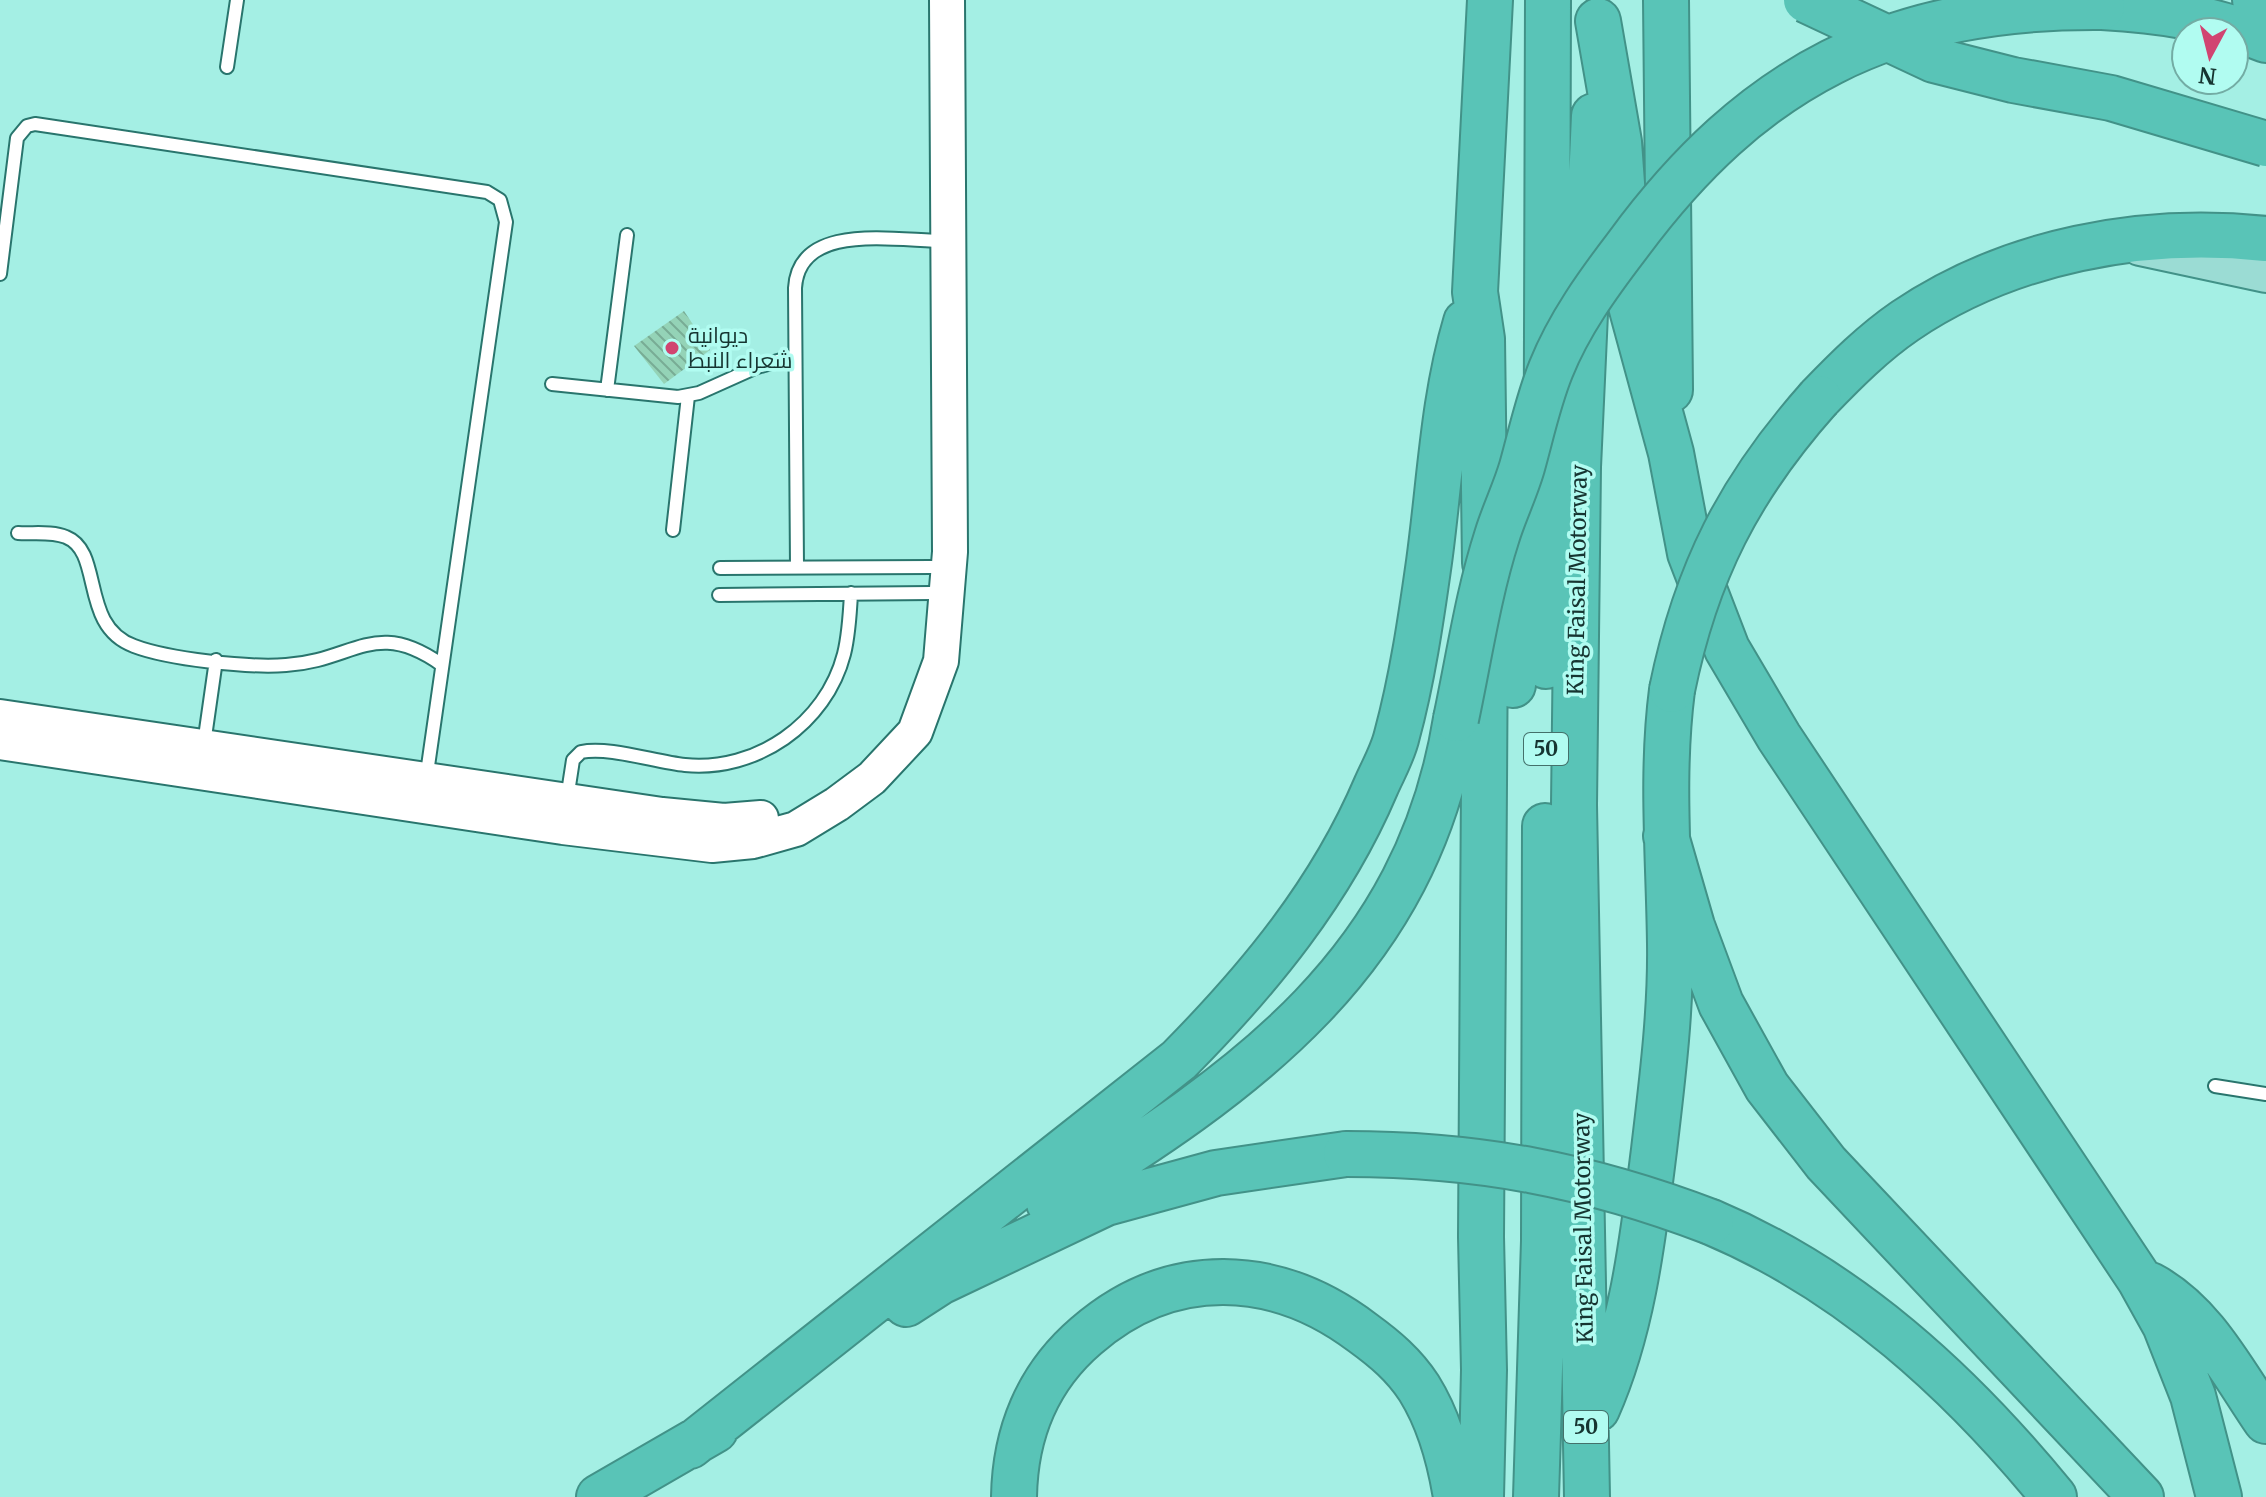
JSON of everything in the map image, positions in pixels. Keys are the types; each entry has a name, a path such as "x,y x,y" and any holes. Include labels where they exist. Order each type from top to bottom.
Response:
{"highway":[{"path":"1481,1497 1484,1370 1481,1237 1485,491 1482,339 1475,292 1490,0"},
{"name":"King Faisal Motorway","path":"1533,1497 1544,1241 1548,0"},
{"path":"1666,0 1671,453"},
{"path":"1806,0 1934,60 1985,74 2111,98 2266,144"},
{"path":"2255,0 2266,5"},
{"path":"940,1282 955,1258 1107,1168 1228,1084 1326,994 1366,946 1397,897 1448,772 1456,719 1496,538 1521,469 1551,368 1575,320 1602,280 1643,224 1709,149 1759,107 1807,74 1854,49 1898,33 2049,7 2158,10 2204,19 2266,40"},
{"path":"1598,10 1619,142 1631,306 1671,453 1690,553 1727,649 1779,737 2140,1280 2165,1325 2193,1396 2219,1497"},
{"name":"King Faisal Motorway","path":"1587,1497 1574,805 1581,357 1598,10"},
{"path":"1586,1434 1607,1385 1626,1322 1647,1200 1668,990 1665,745 1672,690 1691,610 1722,533 1765,462 1819,398 1863,354 1905,321 1946,297 2004,269 2076,249 2177,236 2266,239"},
{"path":"690,1446 1179,1060 1243,995 1289,938 1332,872 1367,807 1397,737 1428,566 1453,365 1475,292"},
{"path":"1521,469 1511,801 1503,1279 1511,1383 1533,1497"},
{"path":"1666,836 1692,926 1721,1004 1767,1087 1826,1163 2141,1497"},
{"path":"599,1497 690,1446 940,1282 1106,1203 1216,1173 1346,1154 1455,1158 1532,1168 1593,1181 1711,1222 1755,1241 1840,1290 1926,1361 2000,1431 2054,1497"},
{"path":"2140,1280 2165,1293 2197,1321 2266,1421"},
{"path":"1014,1497 1019,1444 1028,1417 1050,1373 1067,1354 1099,1325 1146,1297 1175,1287 1232,1281 1265,1286 1318,1303 1382,1346 1408,1374 1428,1406 1448,1457 1456,1497"}],"main road":[{"path":"2122,242 2266,273"}],"street":[{"path":"0,742 564,814 712,845 753,841 796,829 872,778 915,732 941,661 947,611 950,552 930,0"},
{"path":"564,814 724,821 762,818 801,807 840,784 871,756 904,716 927,650 932,580 947,0"},
{"path":"0,717 204,747 423,794"}],"lane":[{"path":"227,67 237,0"},
{"path":"0,274 17,138 27,126 35,124 487,192 500,200 506,222 423,794"},
{"path":"607,390 627,235"},
{"path":"797,567 796,274 811,250 837,241 940,241"},
{"path":"552,384 667,397 688,396 757,367 795,356"},
{"path":"673,530 688,396"},
{"path":"18,533 56,535 75,543 83,554 102,620 120,639 144,649 216,660 287,665 329,658 377,642 392,641 420,649 442,665"},
{"path":"773,567 774,593"},
{"path":"720,568 797,567 932,580"},
{"path":"719,595 851,593 932,580"},
{"path":"564,814 573,760 581,752 687,765 713,765 738,760 785,738 822,702 835,680 846,643 851,593"},
{"path":"204,747 216,660"},
{"path":"2215,1086 2266,1094"}],"building":[{"name":"ديوانية شعراء النبط","path":"684,311 710,350 664,384 634,346"}],"place":[{"name":"ديوانية شعراء النبط","path":"672,348"}]}
